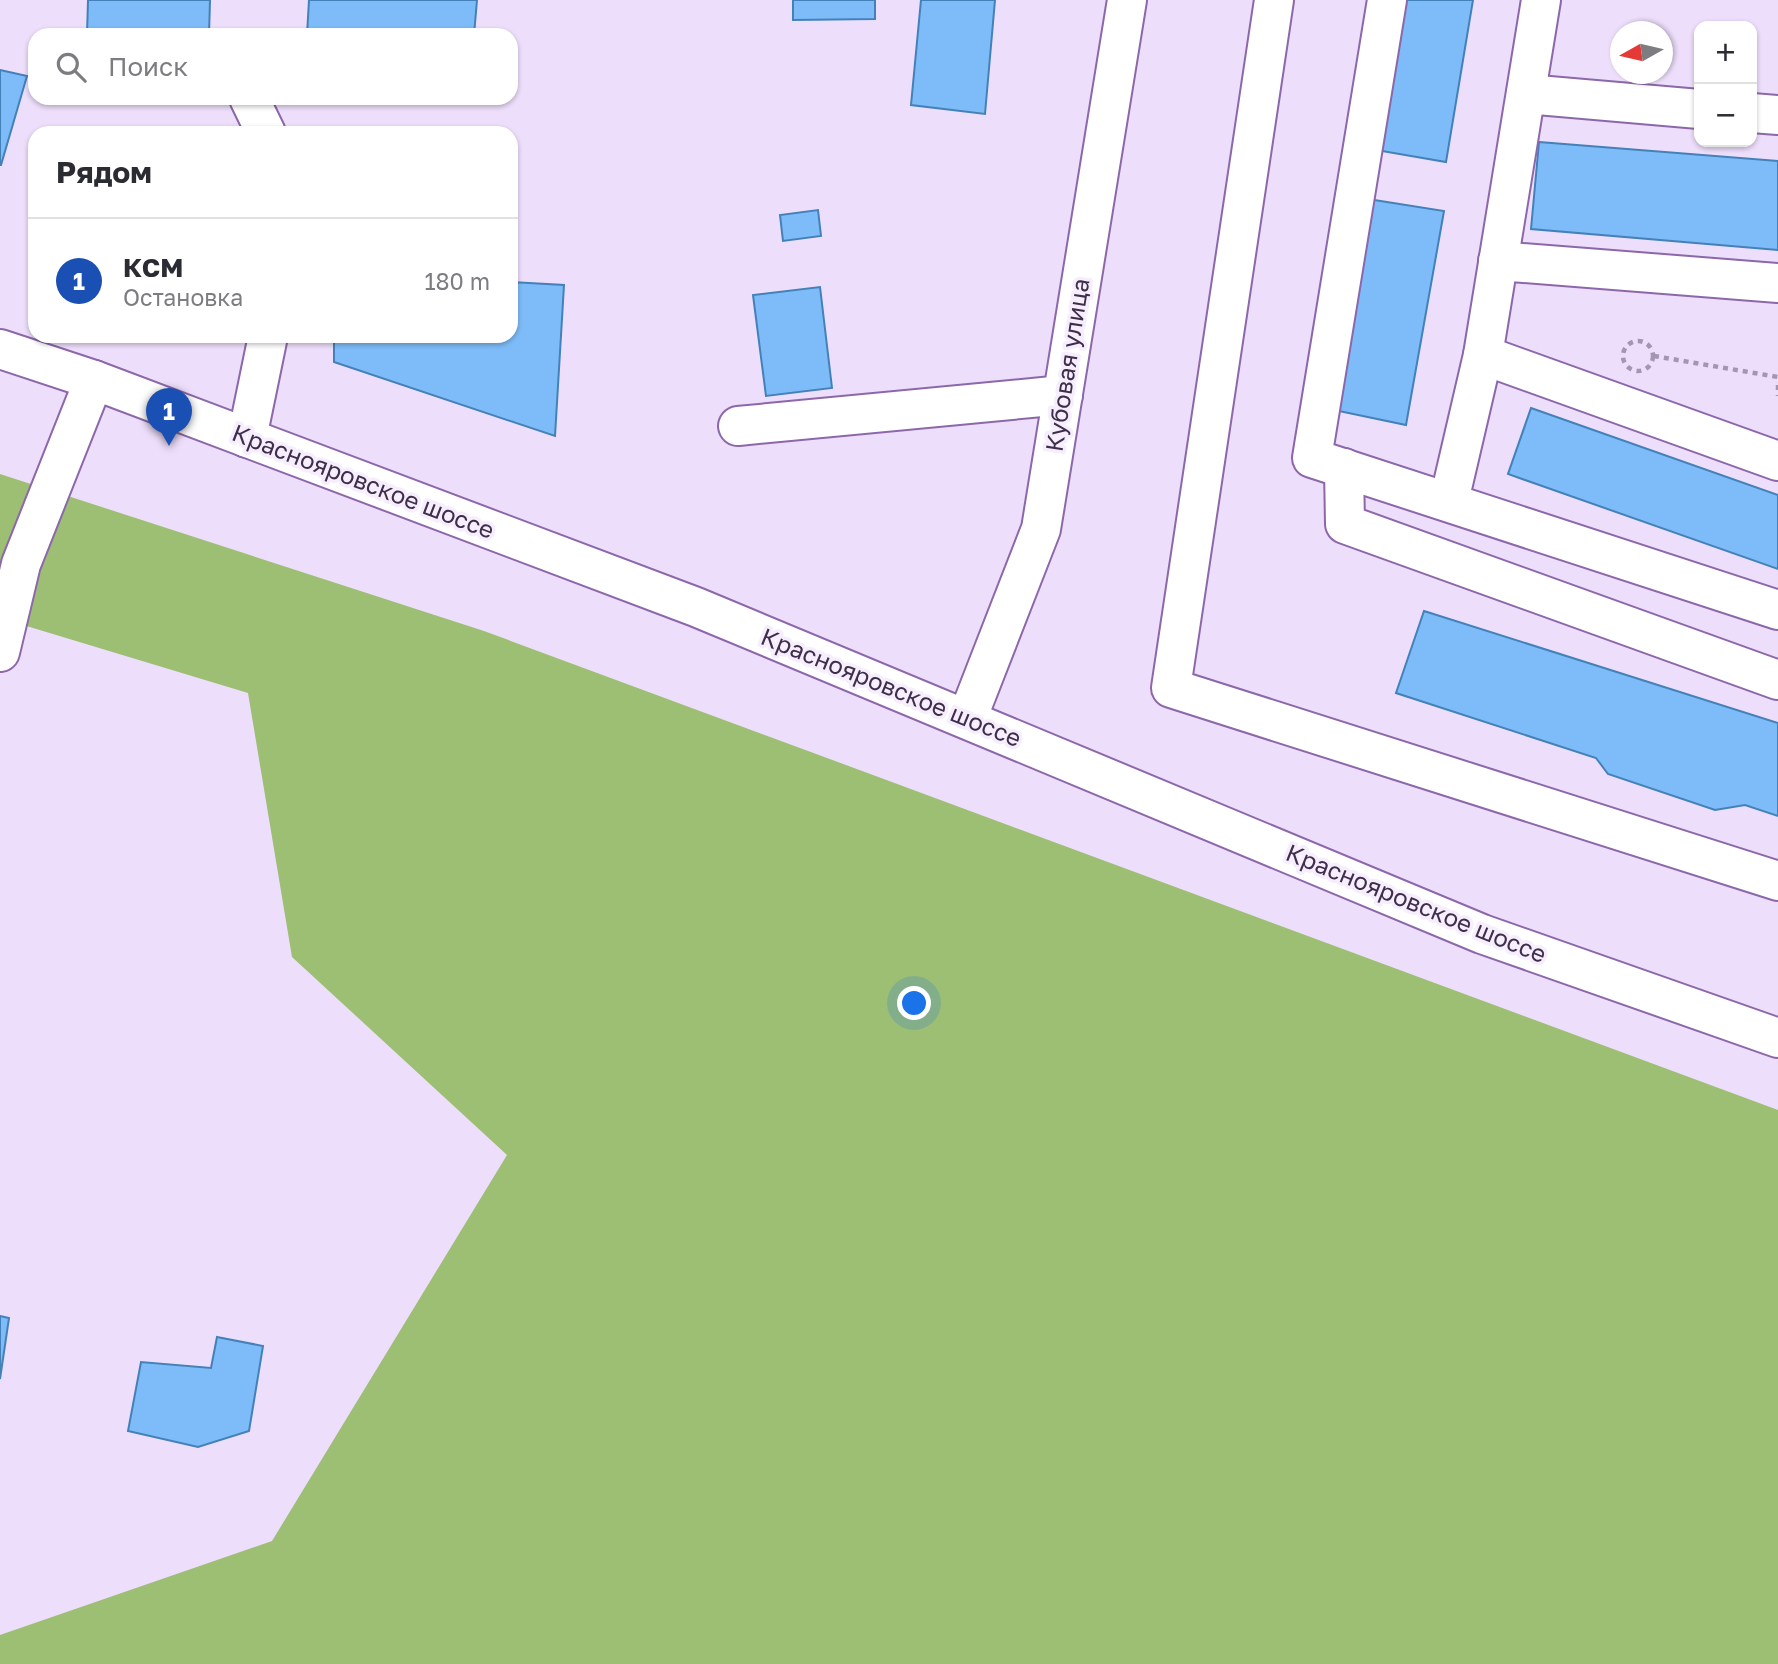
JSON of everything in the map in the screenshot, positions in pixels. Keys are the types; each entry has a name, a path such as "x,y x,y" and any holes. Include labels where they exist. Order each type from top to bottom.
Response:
{"street":[{"name":"Кубовая улица","path":"967,719 1041,529 1127,0"},
{"path":"1274,0 1171,688 1778,881"},
{"path":"1387,0 1312,458 1449,500 1778,611"},
{"path":"1449,500 1483,355 1541,0"},
{"path":"1526,94 1694,108"},
{"path":"252,105 263,126"},
{"path":"1757,113 1778,115"},
{"path":"1498,261 1778,283"},
{"path":"247,438 267,343"},
{"name":"Краснояровское шоссе","path":"0,349 94,380 696,607 1482,934 1778,1038"},
{"path":"1483,355 1778,461"},
{"path":"0,652 21,564 94,380"},
{"path":"738,426 1063,395"},
{"path":"1344,468 1345,524 1778,680"}],"path":[{"path":"1642,341 1651,346 1654,356 1648,369 1638,372 1629,369 1623,355 1631,342 1642,341"},
{"path":"1654,356 1778,377"},
{"path":"1778,385 1778,396"}],"green space":[{"path":"0,474 484,631 1778,1110 1778,1664 0,1664 0,1635 272,1541 507,1155 292,957 248,693 0,618"}],"building":[{"path":"88,0 210,0 209,28 87,28"},
{"path":"309,0 477,0 475,28 307,28"},
{"path":"793,0 875,0 875,19 793,20"},
{"path":"921,0 995,0 985,114 911,105"},
{"path":"1400,0 1473,0 1446,162 1376,150"},
{"path":"0,70 27,76 1,165 0,165"},
{"path":"1539,142 1778,161 1778,250 1531,229"},
{"path":"1368,199 1444,211 1406,425 1334,410"},
{"path":"818,210 821,236 783,241 780,215"},
{"path":"518,282 564,285 555,436 334,362 334,343 518,343"},
{"path":"820,287 832,388 766,396 753,295"},
{"path":"1531,408 1778,495 1778,569 1508,474"},
{"path":"1424,611 1778,723 1778,816 1745,805 1715,810 1608,774 1596,758 1396,693"},
{"path":"0,1316 9,1318 0,1379"},
{"path":"217,1337 263,1346 249,1431 198,1447 128,1431 141,1362 211,1368"}],"place":[{"name":"КСМ","path":"169,446"}]}
